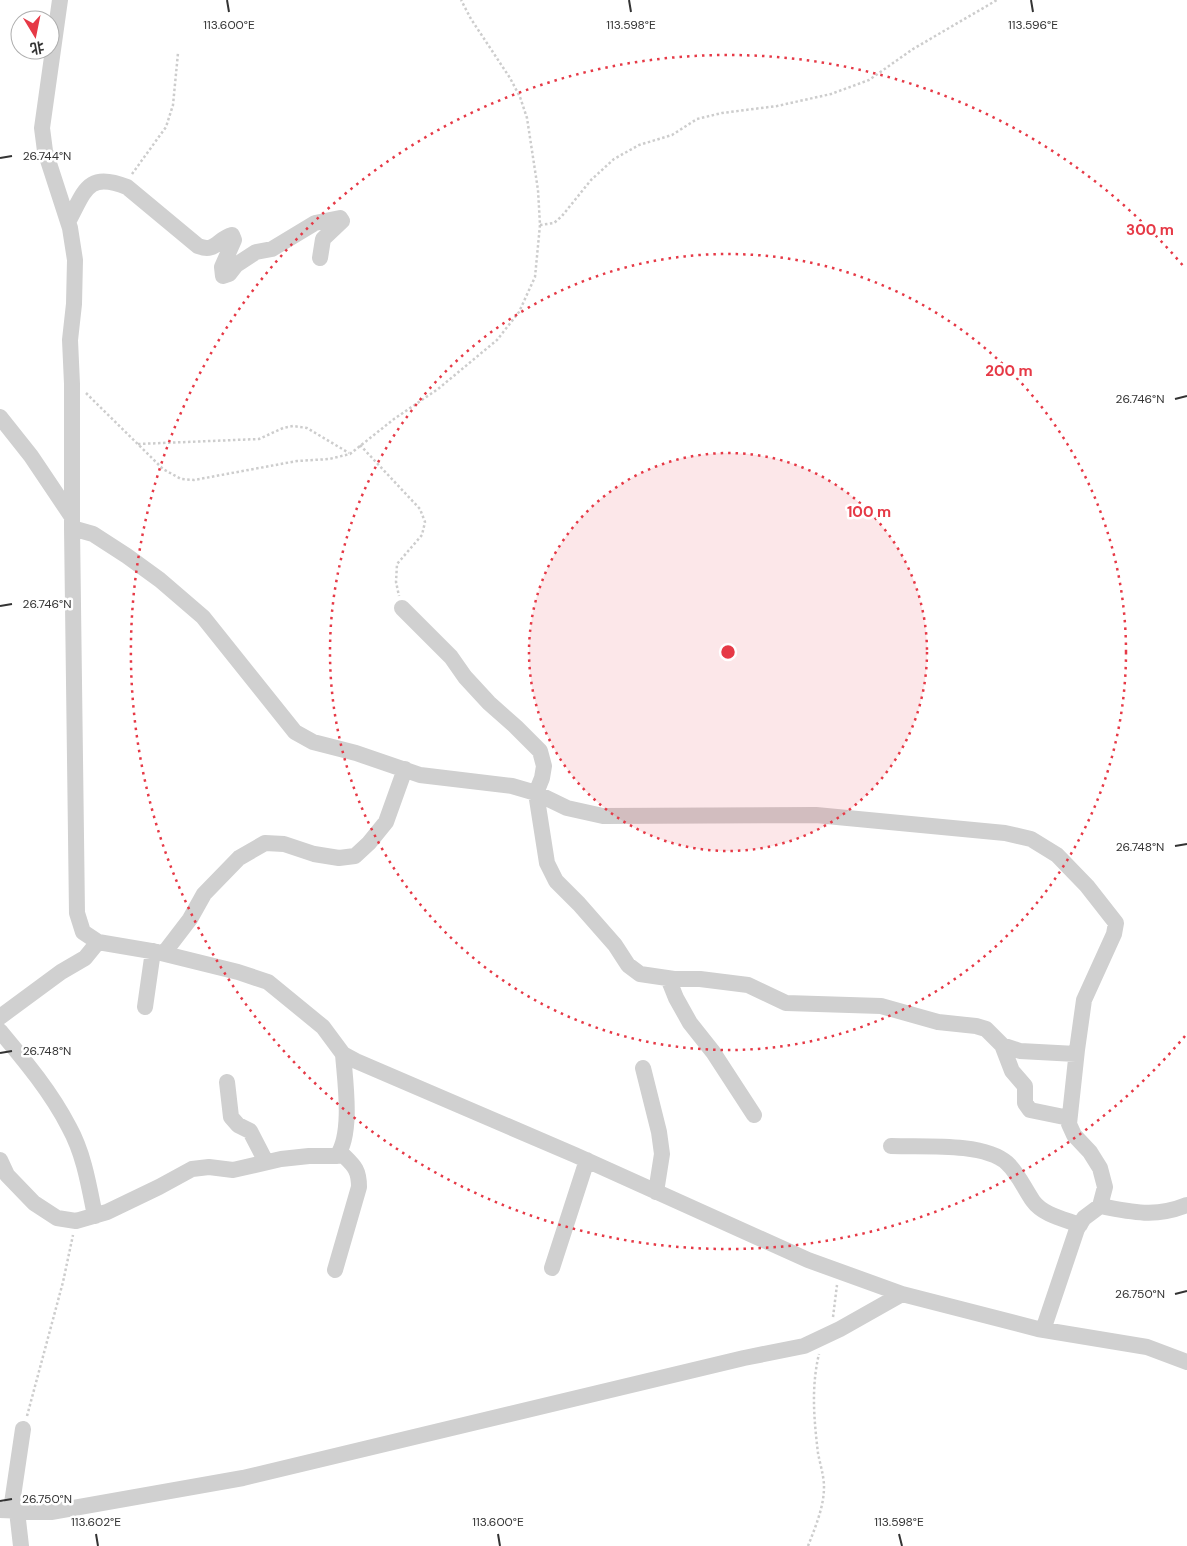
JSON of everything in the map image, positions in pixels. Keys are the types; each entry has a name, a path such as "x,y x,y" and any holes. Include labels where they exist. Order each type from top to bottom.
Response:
{"street":[{"path":"60,0 42,128 45,151 68,222 75,260 74,304 70,340 72,523 77,913 83,932 98,942 159,952 238,972 268,982 323,1028 343,1054 356,1062 587,1160 808,1260 902,1294 1043,1330 1147,1347 1187,1362"},
{"path":"68,222 87,188 98,180 114,181 125,186 198,246 206,249 214,246 224,237 232,235 234,240 222,267 223,276 229,274 236,265 256,252 272,249 315,224 340,218 342,222 323,239 320,258"},
{"path":"0,417 31,456 72,523 127,556 160,580 203,617 295,732 313,742 356,753 420,775 512,786 536,793 567,808 603,816 816,815 1005,833 1032,839 1057,855 1087,886 1116,923 1114,934 1084,1000 1069,1124 1074,1135 1090,1152 1100,1168 1105,1187 1100,1206 1084,1218 1080,1224 1043,1330"},
{"path":"402,608 451,657 465,677 490,703 540,751 544,766 536,793 547,863 556,881 580,904 615,945 628,965 640,974 748,985 786,1004 882,1006 938,1022 976,1026 986,1029 1002,1045 1012,1071 1025,1086 1025,1103 1030,1110 1070,1118"},
{"path":"146,1007 159,952 190,919 204,894 239,858 265,843 284,844 314,854 339,858 355,856 369,843 386,822 405,770"},
{"path":"0,1017 62,972 85,958 98,942"},
{"path":"668,978 676,998 690,1023 713,1052 754,1115"},
{"path":"0,1030 40,1080 70,1128 86,1171 95,1216"},
{"path":"1002,1045 1020,1051 1076,1054"},
{"path":"0,1160 7,1175 34,1203 57,1218 76,1221 107,1212 159,1188 192,1169 209,1167 232,1170 266,1162 309,1156 337,1156 343,1147 347,1106 343,1054"},
{"path":"643,1068 659,1132 662,1154 656,1192"},
{"path":"227,1082 231,1118 238,1125 250,1131 266,1162"},
{"path":"891,1146 966,1148 991,1154 1006,1162 1021,1181 1033,1202 1049,1214 1080,1224"},
{"path":"335,1270 358,1187 359,1175 353,1165 340,1152"},
{"path":"552,1268 587,1160"},
{"path":"1100,1206 1141,1214 1172,1211 1187,1204"},
{"path":"9,1510 51,1512 243,1478 734,1360 804,1346 902,1294"},
{"path":"22,1546 9,1510 23,1429"}],"path":[{"path":"72,388 82,390 89,395 163,469 181,479 194,480 350,454 394,419 438,389 497,340 519,312 535,277 540,225 538,190 527,118 520,97 461,0"},
{"path":"540,225 554,223 591,180 614,159 639,145 672,135 697,120 722,113 777,106 822,96 868,80 913,49 997,0"},
{"path":"125,186 138,164 166,127 174,104 178,53"},
{"path":"138,444 259,439 283,428 293,426 308,428 350,454"},
{"path":"360,445 420,509 425,522 422,535 397,564 396,582 402,608"},
{"path":"23,1429 63,1282 76,1221"},
{"path":"808,1546 816,1526 824,1487 818,1453 814,1373 820,1351 830,1333 839,1272"}]}
